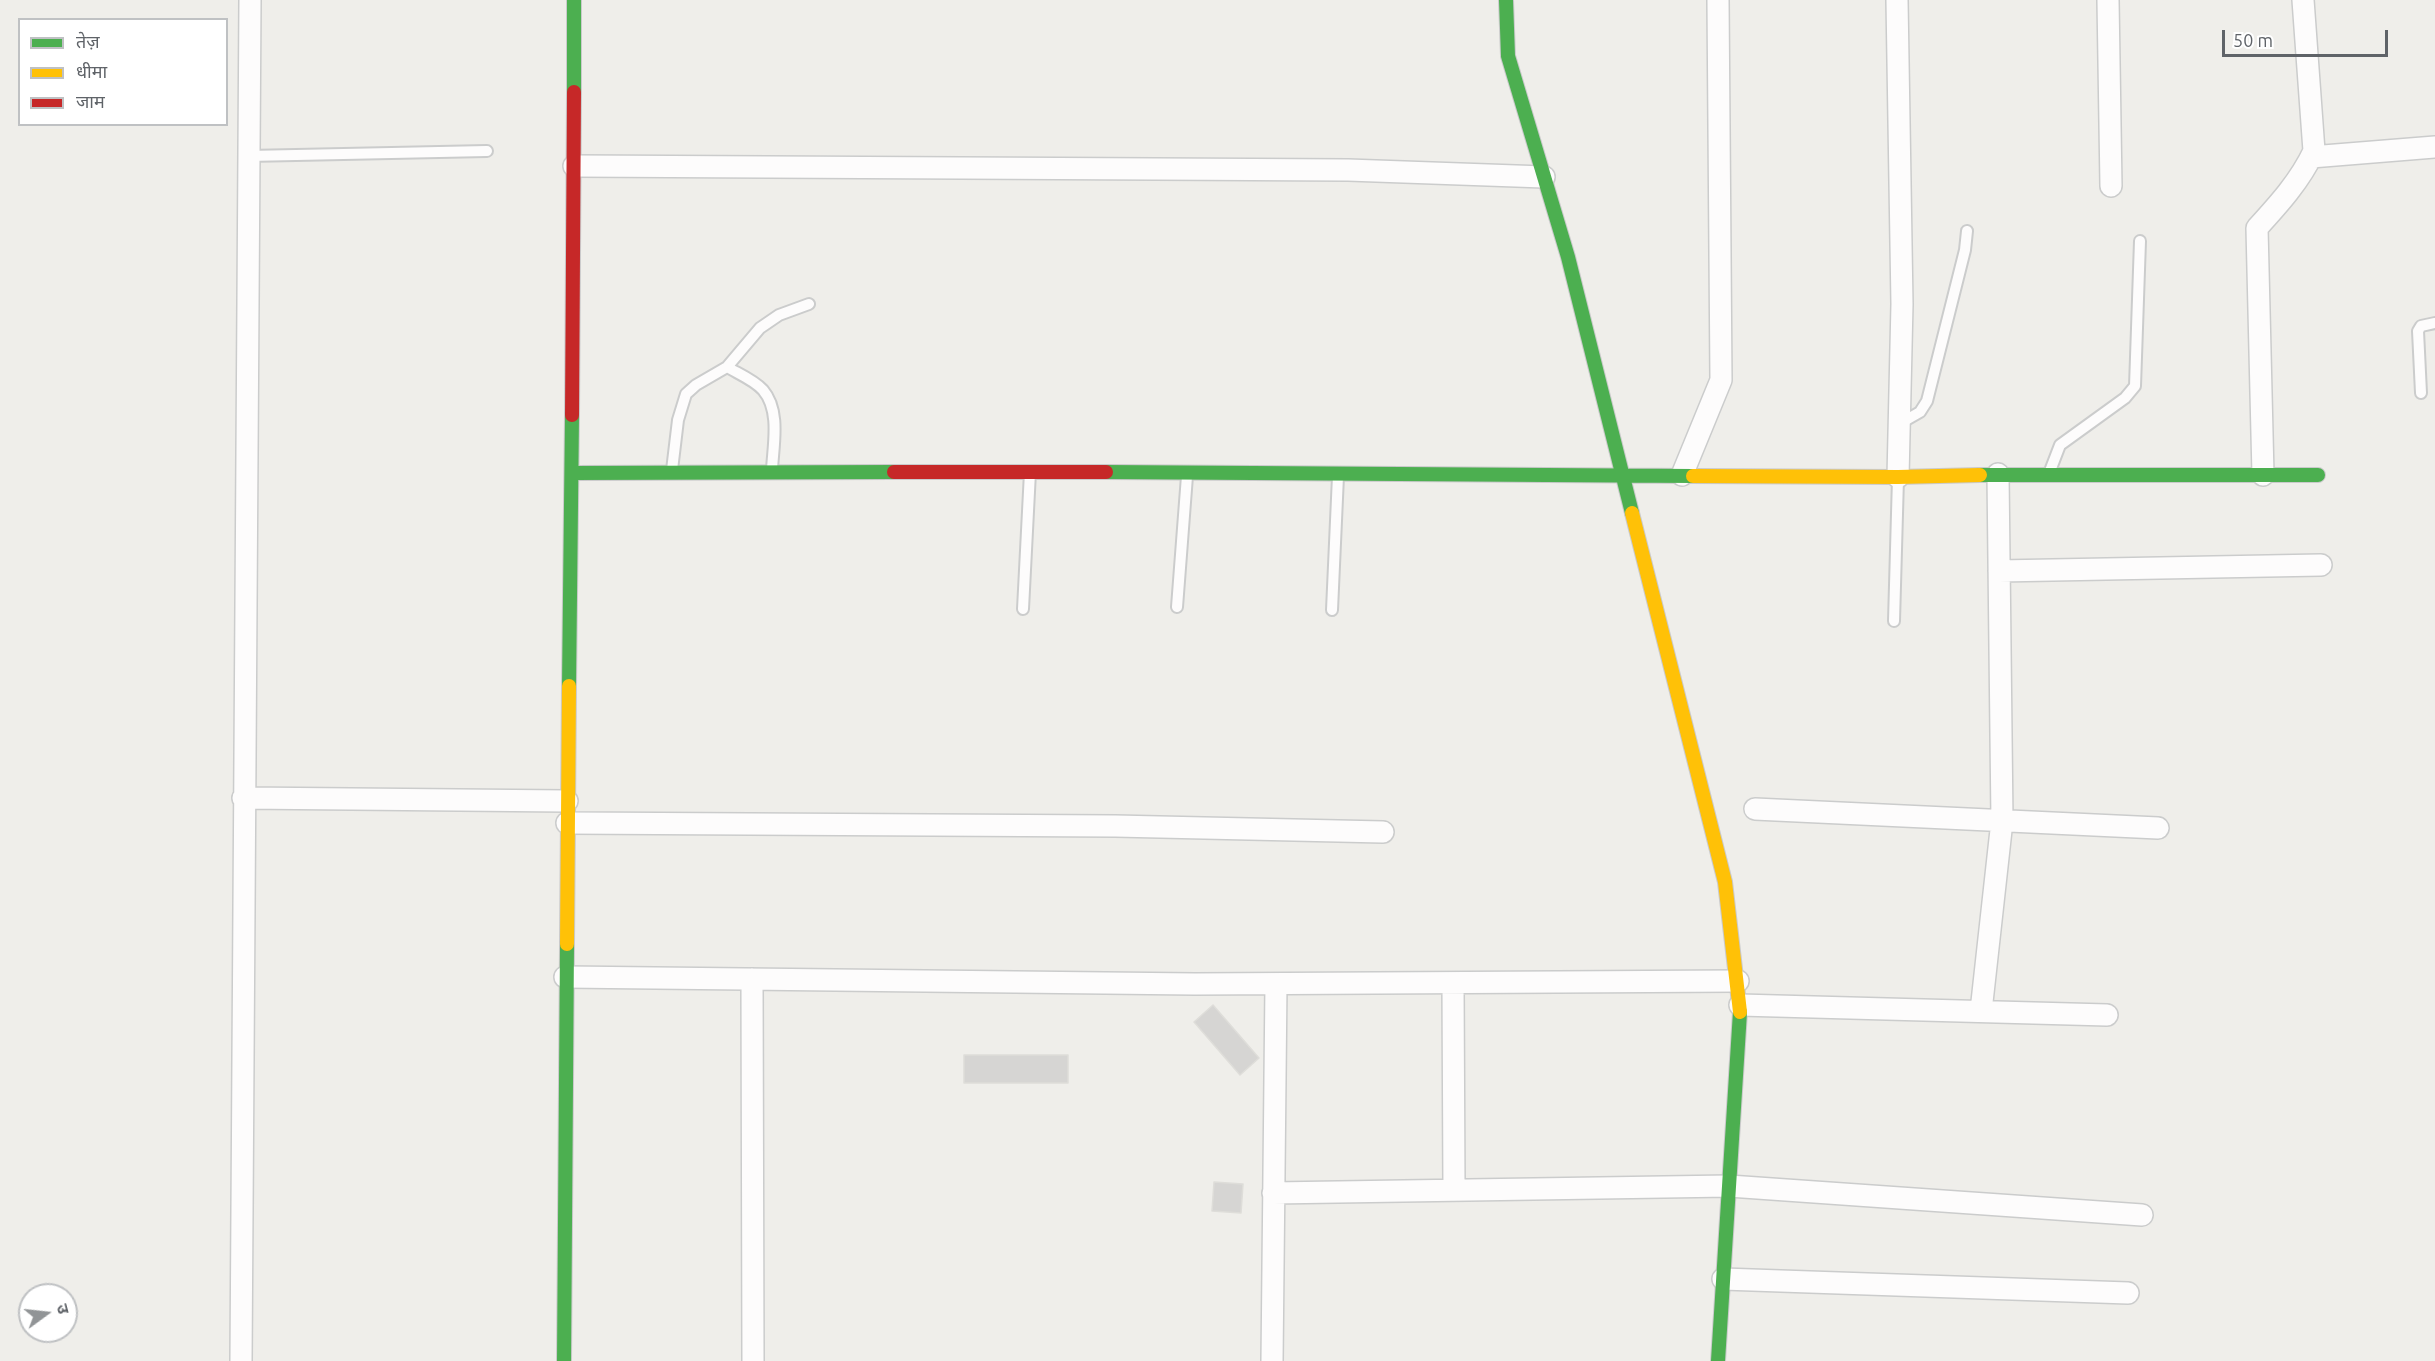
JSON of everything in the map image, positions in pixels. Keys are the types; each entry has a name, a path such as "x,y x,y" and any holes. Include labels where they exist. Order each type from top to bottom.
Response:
{"street":[{"path":"241,1361 250,0"},
{"path":"564,1361 565,977 573,473 574,0"},
{"path":"1506,0 1508,57 1568,257 1725,882 1740,1005 1718,1361"},
{"path":"1682,475 1721,380 1718,0"},
{"path":"1897,0 1902,304 1898,477"},
{"path":"2108,0 2111,186"},
{"path":"2263,475 2257,228 2306,168 2314,152 2303,0"},
{"path":"2311,157 2435,147"},
{"path":"574,166 1336,170 1544,177"},
{"path":"573,473 1030,472 1898,477 1998,474 2318,475"},
{"path":"1981,1011 2002,821 1998,474"},
{"path":"2000,571 2321,566"},
{"path":"243,798 567,801"},
{"path":"1755,809 2157,828"},
{"path":"567,823 1115,826 1383,832"},
{"path":"565,977 1276,984 1738,981"},
{"path":"752,979 753,1361"},
{"path":"1453,983 1454,1190"},
{"path":"1272,1361 1276,984"},
{"path":"1740,1005 2107,1015"},
{"path":"1274,1193 1730,1186 2142,1215"},
{"path":"1724,1279 2128,1293"}],"lane":[{"path":"248,156 487,151"},
{"path":"1899,424 1920,412 1927,401 1965,250 1967,231"},
{"path":"2049,474 2060,445 2125,398 2135,386 2140,241"},
{"path":"671,473 678,420 686,394 696,384 727,367 760,328 779,315 809,304"},
{"path":"2421,393 2418,331 2421,326 2435,323"},
{"path":"727,367 764,390 769,400 774,421 772,473"},
{"path":"1023,609 1030,472"},
{"path":"1177,607 1187,473"},
{"path":"1332,610 1338,473"},
{"path":"1894,621 1898,477"}],"building":[{"path":"1213,1005 1259,1058 1240,1075 1194,1022"},
{"path":"964,1055 1068,1055 1068,1083 964,1083"},
{"path":"1214,1182 1243,1184 1241,1213 1212,1211"}],"traffic: fast":[{"path":"574,0 574,92"},
{"path":"1506,0 1508,56 1568,257 1632,513"},
{"path":"569,686 572,415"},
{"path":"573,473 894,472"},
{"path":"1106,472 1693,476"},
{"path":"1980,475 2318,475"},
{"path":"564,1361 567,944"},
{"path":"1718,1361 1740,1012"}],"traffic: slow":[{"path":"1693,476 1980,475"},
{"path":"1632,513 1725,882 1740,1012"},
{"path":"567,944 569,686"}],"traffic: jam":[{"path":"572,415 574,92"},
{"path":"894,472 1106,472"}]}
